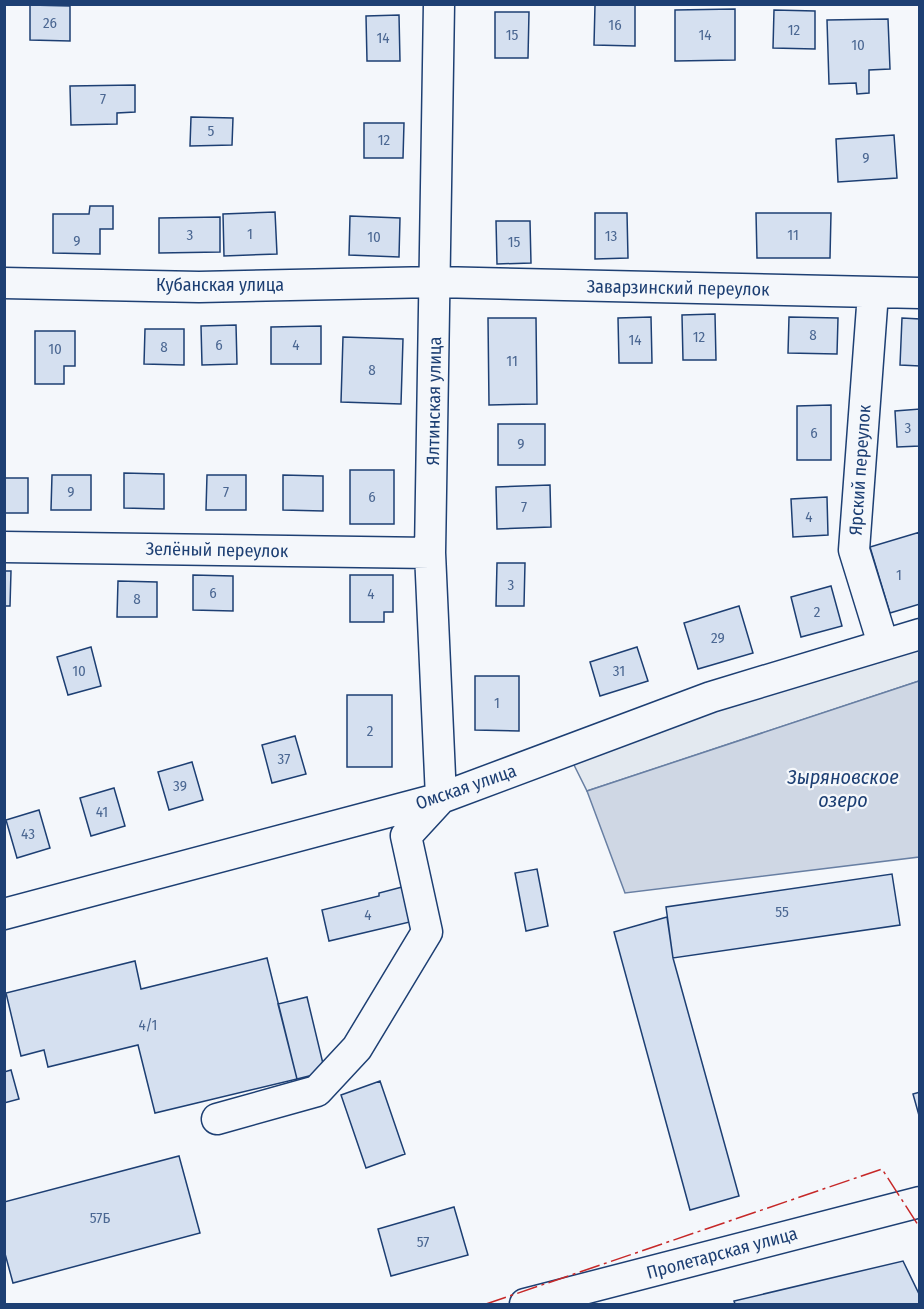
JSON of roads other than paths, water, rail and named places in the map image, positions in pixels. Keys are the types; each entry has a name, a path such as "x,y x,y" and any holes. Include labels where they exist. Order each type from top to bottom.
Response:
{"street":[{"name":"Ялтинская улица","path":"439,4 430,553 441,798"},
{"name":"Кубанская улица","path":"4,284 199,286 436,282"},
{"name":"Заварзинский переулок","path":"436,282 920,293"},
{"name":"Ярский переулок","path":"873,293 854,550 883,644"},
{"name":"Зелёный переулок","path":"4,547 430,553"},
{"name":"Омская улица","path":"4,914 441,798 711,697 920,634"},
{"path":"217,1119 317,1091 357,1048 427,932 406,836 441,798"},
{"name":"Пролетарская улица","path":"525,1305 920,1202"}],"water":[{"name":"Зыряновское озеро","path":"919,681 919,857 625,893 587,791"}]}
